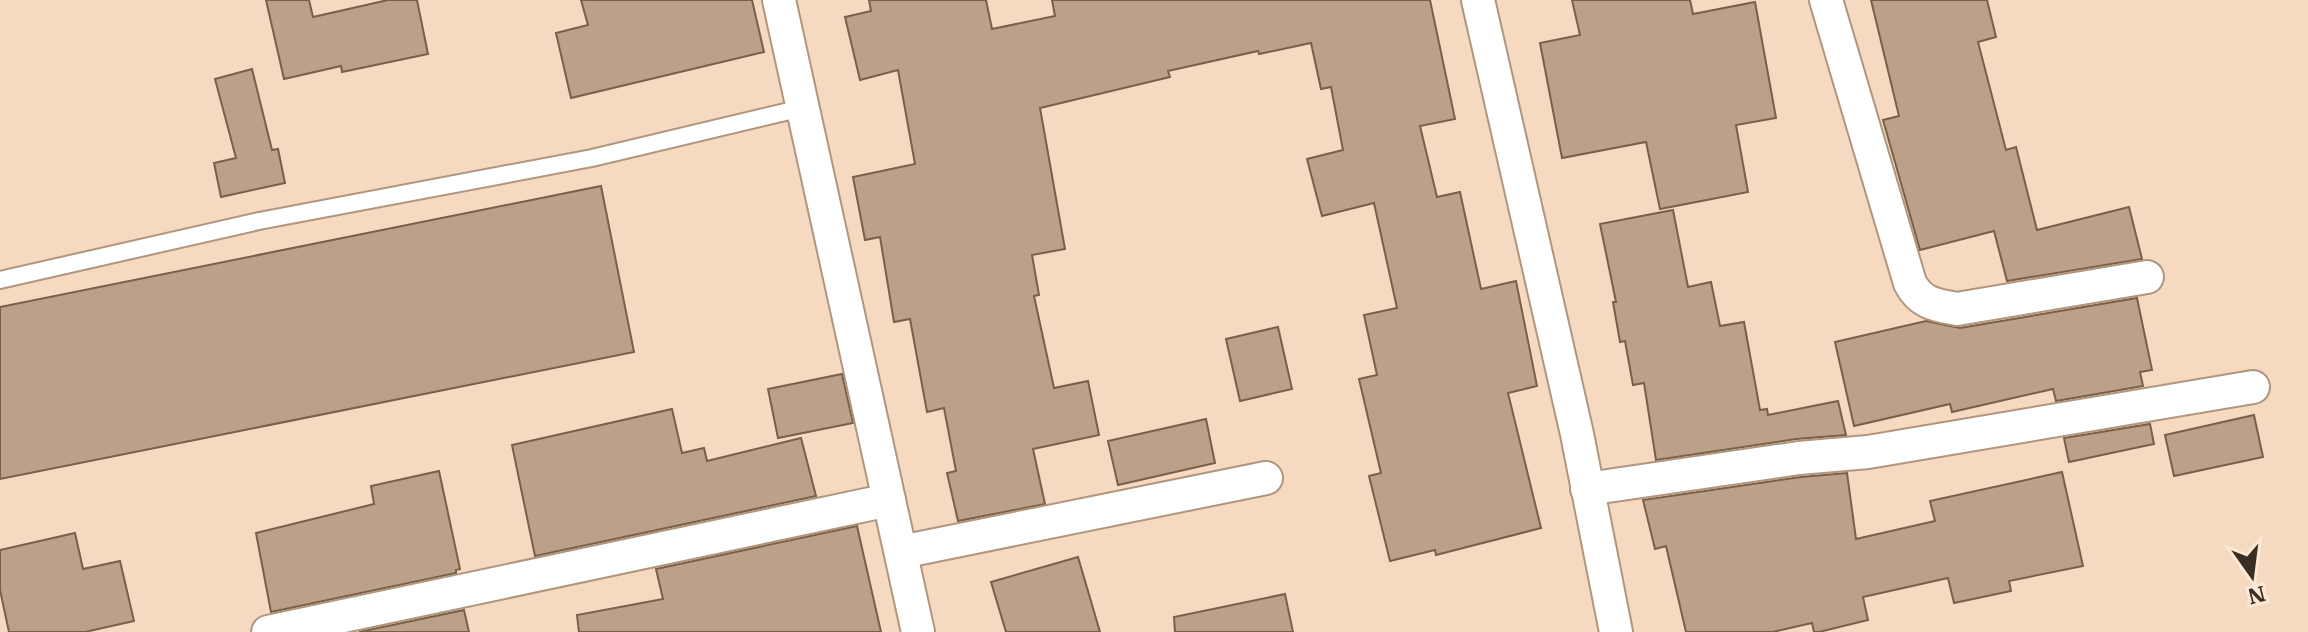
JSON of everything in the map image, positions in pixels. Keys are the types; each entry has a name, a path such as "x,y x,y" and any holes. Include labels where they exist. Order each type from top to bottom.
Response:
{"street":[{"path":"779,0 918,632"},
{"path":"1826,0 1916,295 1930,304 1957,309 2147,277"},
{"path":"1483,1 1577,434 1616,632"},
{"path":"1587,489 1799,458 1868,452 2253,387"},
{"path":"901,552 1266,478"},
{"path":"268,632 889,500"}],"lane":[{"path":"0,280 259,221 592,158 802,108"}],"building":[{"path":"266,0 309,0 313,17 388,0 417,0 428,54 342,72 341,66 284,79"},
{"path":"581,0 752,0 764,52 571,98 556,33 588,25"},
{"path":"869,0 986,0 992,29 1055,16 1052,0 1430,0 1455,119 1420,126 1437,197 1460,192 1481,289 1516,281 1537,386 1508,393 1541,528 1436,555 1435,550 1390,561 1369,476 1381,473 1359,379 1377,375 1364,315 1397,308 1374,203 1322,216 1307,159 1343,150 1331,87 1321,89 1311,43 1168,71 1170,77 1040,108 1065,249 1032,255 1039,295 1034,296 1054,388 1088,381 1099,435 1033,449 1045,504 958,521 947,473 956,471 944,408 927,412 910,319 894,322 880,237 865,240 853,177 915,164 898,70 860,80 845,17 871,11"},
{"path":"1572,0 1690,0 1693,14 1755,2 1776,118 1736,125 1748,192 1660,209 1646,142 1562,158 1540,43 1580,35"},
{"path":"1871,0 1987,0 1996,37 1978,42 2006,150 2016,147 2037,230 2129,207 2142,259 2007,281 1994,231 1920,250 1883,120 1899,116"},
{"path":"252,69 272,150 278,149 285,183 221,197 214,163 236,158 215,79"},
{"path":"601,186 634,352 0,479 0,307"},
{"path":"1673,210 1688,287 1711,282 1720,326 1744,322 1760,410 1767,409 1768,415 1838,401 1846,435 1796,439 1656,460 1644,383 1633,385 1625,341 1620,342 1613,302 1616,302 1600,224"},
{"path":"2137,298 2152,370 2140,372 2143,386 2056,401 2053,389 1952,412 1950,404 1854,426 1835,342 1926,321 1960,328"},
{"path":"1278,327 1292,389 1240,401 1226,339"},
{"path":"842,374 853,423 778,438 768,389"},
{"path":"672,409 682,453 704,448 707,461 801,438 816,496 535,556 512,445"},
{"path":"2254,415 2263,457 2174,476 2165,435"},
{"path":"1206,419 1215,463 1118,485 1108,441"},
{"path":"2150,424 2154,444 2069,462 2064,438"},
{"path":"439,471 460,569 456,573 271,612 256,533 374,504 371,486"},
{"path":"2062,472 2083,566 2009,581 2011,591 1954,603 1948,578 1863,597 1868,620 1819,632 1814,632 1812,623 1773,632 1686,632 1666,546 1655,549 1643,500 1847,473 1856,539 1935,521 1930,501"},
{"path":"857,526 881,632 579,632 577,615 663,599 656,569"},
{"path":"75,533 83,569 120,561 134,621 85,632 9,632 0,590 0,550"},
{"path":"1078,557 1100,632 1006,632 991,582"},
{"path":"1285,594 1293,632 1175,632 1174,617"},
{"path":"464,610 469,632 359,632"}]}
